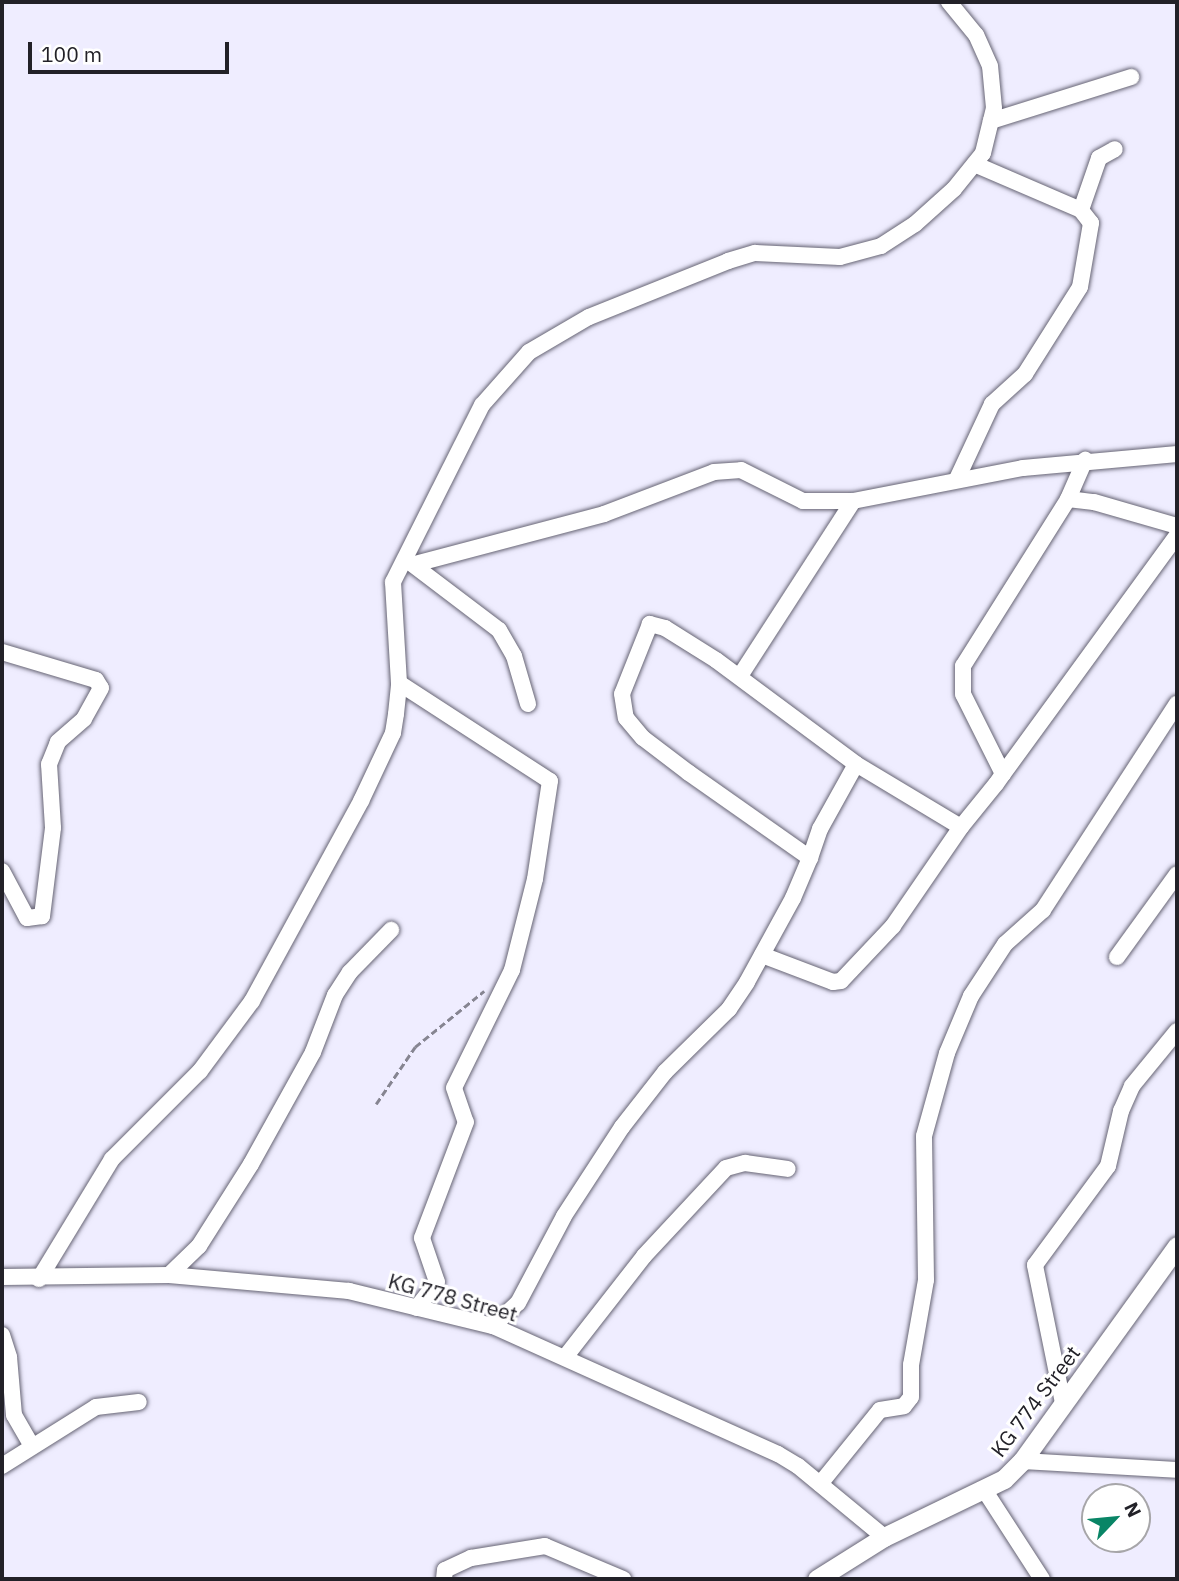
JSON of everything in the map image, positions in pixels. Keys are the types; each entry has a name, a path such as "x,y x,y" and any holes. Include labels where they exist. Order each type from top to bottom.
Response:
{"street":[{"path":"39,1279 112,1159 200,1071 252,1001 380,762 393,733 399,683 393,582 410,562 467,428 502,379 529,352 589,317 728,261 755,253 840,257 881,246 915,224 983,152 991,121 990,66 976,35 949,2"},
{"path":"991,121 1131,77"},
{"path":"1081,209 1099,158 1115,149"},
{"path":"957,479 992,404 1025,374 1080,287 1091,223 1081,209 974,164"},
{"path":"410,562 604,514 714,472 741,470 803,500 853,501 957,479 1085,460 1177,454"},
{"path":"1003,774 963,694 963,666 1069,499 1085,460"},
{"path":"1069,499 1177,526"},
{"path":"740,676 853,501"},
{"path":"762,955 833,982 841,981 893,926 961,827 1003,774 1177,535"},
{"path":"410,562 499,630 513,656 528,704"},
{"path":"810,858 643,738 622,708 625,685 650,624 666,628 740,676 856,764 961,827"},
{"path":"2,652 96,680 101,688 84,719 58,742 49,764 54,828 42,916 27,918 2,871"},
{"path":"399,683 550,781 535,879 512,970 454,1088 466,1122 422,1238 421,1246 437,1282 417,1308"},
{"path":"820,1484 880,1410 904,1406 911,1397 911,1365 926,1280 924,1136 947,1053 971,996 1005,944 1043,910 1177,704"},
{"path":"493,1326 518,1303 564,1216 622,1127 665,1072 729,1009 762,955 810,858 820,829 856,764"},
{"path":"1117,957 1177,874"},
{"path":"169,1275 199,1246 251,1164 313,1052 335,995 350,972 391,930"},
{"path":"1063,1403 1035,1265 1108,1166 1121,1111 1132,1086 1177,1031"},
{"path":"566,1356 644,1256 726,1168 745,1163 788,1169"},
{"name":"KG 774 Street","path":"817,1579 884,1537 985,1491 1022,1461 1177,1246"},
{"name":"KG 778 Street","path":"2,1277 39,1279 169,1275 349,1291 493,1326 566,1356 778,1454 820,1484 884,1537"},
{"path":"2,1335 11,1366 14,1415 31,1445"},
{"path":"2,1466 31,1445 96,1407 139,1402"},
{"path":"1022,1461 1177,1470"},
{"path":"985,1491 1042,1579"},
{"path":"444,1579 446,1570 471,1558 545,1546 623,1579"}],"path":[{"path":"376,1104 415,1046 512,970"}]}
